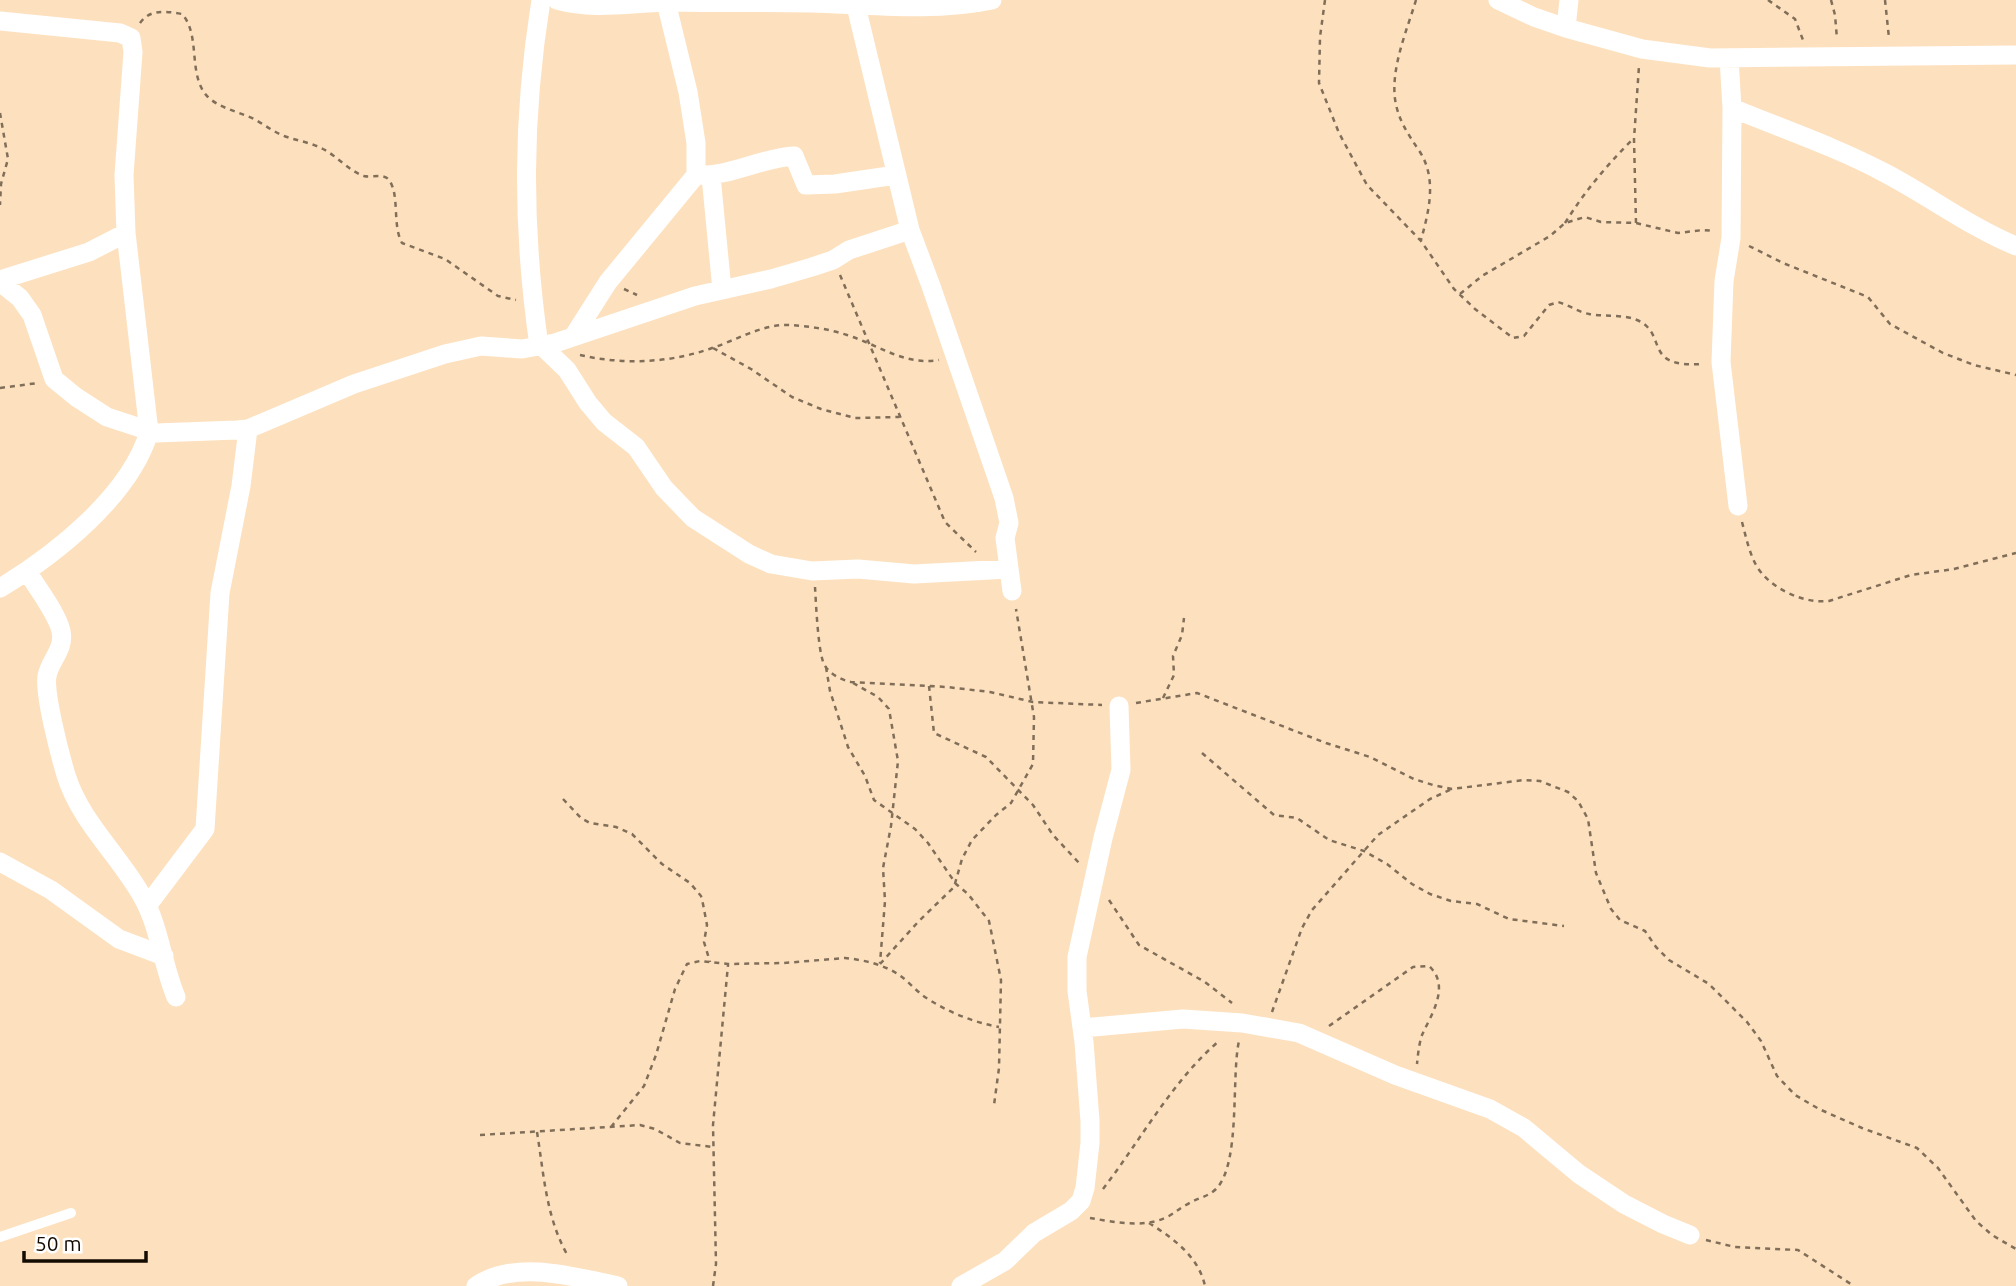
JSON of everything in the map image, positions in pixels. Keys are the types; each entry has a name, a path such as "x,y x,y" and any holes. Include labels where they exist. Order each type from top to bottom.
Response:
{"street":[{"path":"541,0 531,63 526,132 526,228 533,302 552,343 588,403 604,422 636,447 664,488 693,518 718,536 771,565 812,571 858,569 914,574 955,570 1003,570"},
{"path":"557,0 590,7 656,2 952,5 992,0"},
{"path":"1498,0 1566,28 1642,49 1728,58 2016,55"},
{"path":"1566,28 1569,0"},
{"path":"656,2 688,92 722,290"},
{"path":"856,6 910,230 1006,506 1009,523 1003,570 1012,591"},
{"path":"0,20 120,33 131,38 133,52 124,175 126,233 149,432 144,449 132,470 112,496 72,536 0,588"},
{"path":"1728,58 1732,108 1731,238 1724,281 1721,362 1738,506"},
{"path":"1732,108 1859,160 1931,198 1984,231 2016,246"},
{"path":"552,343 703,176 794,156 806,185 835,184 896,175"},
{"path":"0,281 20,298 32,315 54,379 107,417 149,432 248,429 354,384 445,354 481,346 523,349 552,343 627,320 663,305 771,279 834,260 849,250 910,230"},
{"path":"0,281 89,252 126,233"},
{"path":"147,906 205,829 220,593 241,486 248,429"},
{"path":"27,571 61,632 61,645 47,680 67,778 77,801 147,906 176,996"},
{"path":"961,1286 1005,1261 1034,1233 1068,1213 1081,1201 1085,1188 1090,1143 1077,991 1077,957 1121,770 1119,706"},
{"path":"0,862 51,890 119,939 164,956"},
{"path":"1082,1028 1184,1019 1248,1020 1302,1035 1414,1082 1473,1101 1499,1113 1524,1129 1578,1174 1624,1204 1690,1235"},
{"path":"476,1286 499,1276 540,1272 555,1272 618,1286"}],"lane":[{"path":"0,1237 71,1213"}],"path":[{"path":"1325,0 1318,75 1330,113 1371,191 1421,240 1460,294 1513,338 1524,336 1549,305 1558,302 1584,313 1639,320 1650,330 1658,350 1677,364 1721,362"},
{"path":"1416,0 1394,87 1399,117 1405,131 1421,153 1430,179 1430,206 1421,240"},
{"path":"1768,0 1795,19 1803,35 1805,57"},
{"path":"1831,0 1835,15 1838,57"},
{"path":"1885,0 1891,56"},
{"path":"131,38 147,14 182,14 188,21 196,69 207,97 225,109 251,118 284,136 322,148 363,176 385,177 390,181 393,191 398,235 402,243 446,259 498,296 533,302"},
{"path":"1636,223 1634,139 1637,76 1642,49"},
{"path":"0,113 8,159 1,184 0,205"},
{"path":"1460,294 1482,276 1550,236 1565,223 1602,170 1634,139"},
{"path":"1565,223 1585,217 1601,222 1636,223 1678,233 1710,230 1868,297 1890,324 1943,353 1974,365 2016,375"},
{"path":"834,260 945,522 1003,570"},
{"path":"608,282 663,305"},
{"path":"552,343 576,354 630,362 691,355 747,334 785,325 805,326 847,335 908,360 930,362 955,357"},
{"path":"713,348 751,369 792,397 821,409 855,418 899,416"},
{"path":"0,388 54,379"},
{"path":"1738,506 1749,548 1758,568 1767,579 1786,592 1816,603 1911,575 1954,569 2016,553"},
{"path":"812,571 822,660 827,681 848,747 865,776 874,800 915,829 956,884 988,917 991,925 1001,980 999,1068 994,1105"},
{"path":"880,965 956,884 961,859 972,840 1011,803 1033,764 1033,702 1012,591"},
{"path":"1163,698 1174,676 1173,656 1182,635 1184,618"},
{"path":"825,667 842,680 850,682 990,692 1033,702 1119,706 1200,693 1326,743 1370,757 1414,779 1452,789"},
{"path":"850,682 878,697 891,714 898,761 883,868 885,901 880,965"},
{"path":"929,686 934,733 986,757 1034,805 1053,835 1117,910 1137,943 1205,982 1248,1020"},
{"path":"1202,753 1274,815 1297,818 1329,840 1364,851 1387,864 1418,888 1441,898 1477,904 1509,919 1564,926"},
{"path":"1068,1213 1099,1196 1184,1076 1202,1056 1276,1002 1308,915 1383,831 1430,799 1452,789 1524,780 1540,781 1568,792 1578,801 1588,819 1596,873 1611,909 1620,920 1645,930 1669,960 1709,984 1747,1022 1761,1041 1777,1076 1795,1095 1862,1128 1917,1148 1938,1168 1976,1221 1992,1235 2016,1249"},
{"path":"563,799 581,818 590,823 616,827 632,834 662,864 691,883 703,904 707,925 704,942 710,962"},
{"path":"611,1127 644,1086 675,989 685,966 691,962 728,964 845,958 880,965 901,976 919,993 957,1015 999,1027"},
{"path":"713,1286 716,1264 713,1147 718,1058 728,964"},
{"path":"1302,1035 1328,1027 1413,967 1429,966 1437,978 1438,994 1434,1012 1421,1039 1414,1082"},
{"path":"1068,1213 1148,1222 1170,1216 1194,1200 1213,1192 1221,1183 1231,1147 1238,1045 1248,1020"},
{"path":"480,1135 640,1125 655,1129 680,1143 713,1147"},
{"path":"537,1132 543,1179 554,1229 582,1278"},
{"path":"1148,1222 1167,1234 1191,1258 1200,1270 1205,1286"},
{"path":"1690,1235 1735,1247 1798,1250 1854,1286"}]}
